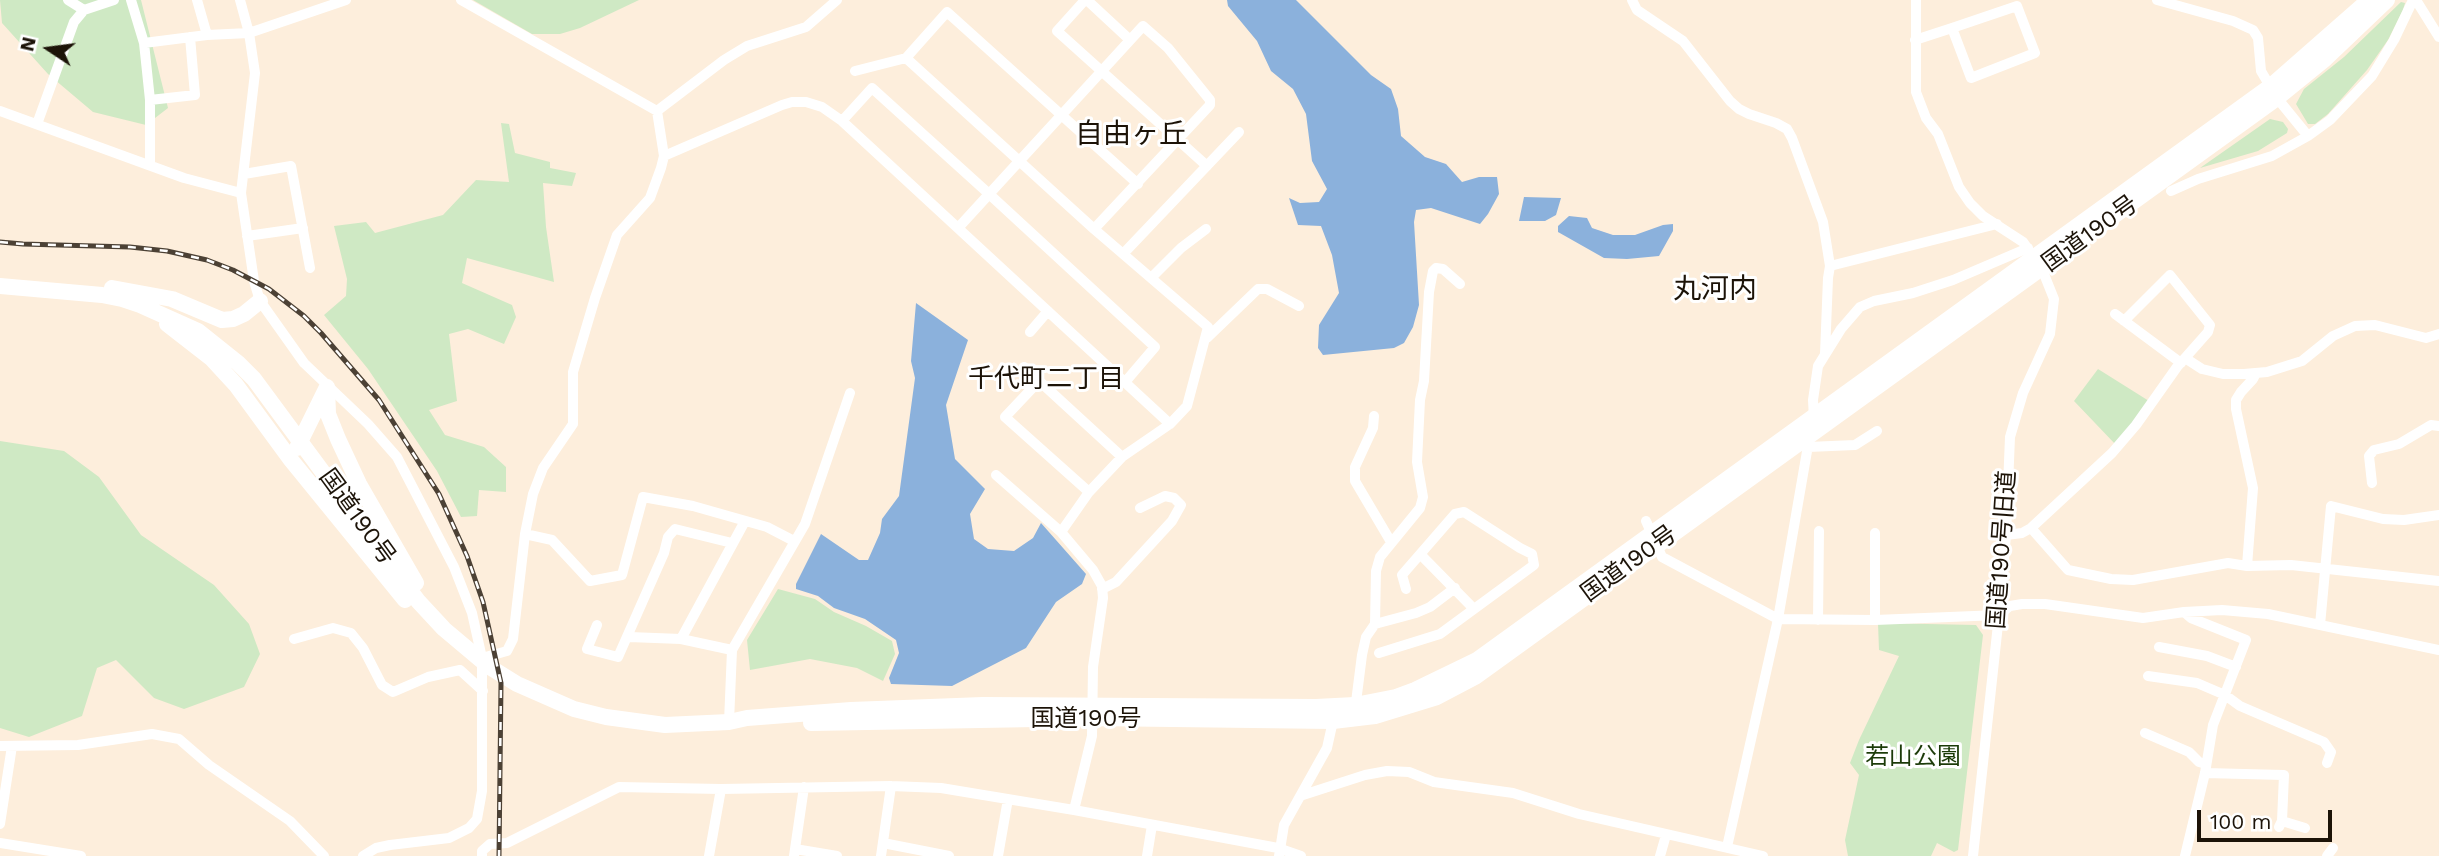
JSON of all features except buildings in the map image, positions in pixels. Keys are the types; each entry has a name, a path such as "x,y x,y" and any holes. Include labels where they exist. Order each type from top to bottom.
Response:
{"highway":[{"name":"国道190号","path":"2274,92 2369,0"},
{"name":"国道190号","path":"1093,711 1333,721 1415,690 1477,660 2035,257 2325,59 2388,0"},
{"name":"国道190号","path":"0,285 102,295 140,305 198,331 254,379 418,601 464,653 517,687 574,709 606,717 665,724 729,722 747,718 851,710 1093,711 1304,707 1356,712 1418,704 1475,677 1809,441 2035,257"},
{"path":"23,287 68,285 125,290 172,299 222,320 244,314 260,301"},
{"path":"62,291 130,307 160,320 212,359 236,385 291,460 422,619 464,653"},
{"path":"291,460 327,387"},
{"path":"327,387 328,414 359,484 444,629"}],"street":[{"path":"68,0 84,10"},
{"path":"37,124 74,22 84,10 114,0"},
{"path":"131,0 144,43 150,100 149,165"},
{"path":"197,0 207,34"},
{"path":"240,0 255,65 255,91 241,193 260,301 304,363 368,424 397,457 454,567 472,613 482,657 482,791 477,819 468,828 449,838 390,845 363,856"},
{"path":"144,43 207,34 249,33 346,0"},
{"path":"461,0 657,111"},
{"path":"657,111 735,53 747,46 806,27 837,0"},
{"path":"1130,40 1086,0 1057,31 1207,166"},
{"path":"1632,0 1637,10 1683,41 1730,101 1749,114 1787,129 1823,222 1830,266 1825,354"},
{"path":"1727,847 1778,619 1815,416 1813,400 1818,366 1851,315 1860,307 2035,257 2015,235 1983,216 1970,203 1959,187 1938,134 1926,118 1916,92 1916,0"},
{"path":"2157,0 2242,24 2253,30 2258,38 2261,72 2308,136"},
{"path":"2171,191 2198,179 2272,156 2330,120 2372,76 2415,0 2439,37"},
{"path":"1915,40 2017,6 2035,53 1971,78 1952,28"},
{"path":"855,71 906,58 947,12 1138,184"},
{"path":"958,228 1143,26 1168,48 1210,100 1210,105 1094,229"},
{"path":"150,100 195,95 190,37"},
{"path":"906,58 1094,229 1208,327 1188,407 1170,424 1122,457 1089,492 1061,532"},
{"path":"842,121 872,88 988,194 1155,347 1126,381"},
{"path":"664,156 792,102 813,103 842,121 1170,424"},
{"path":"0,111 184,178 241,193"},
{"path":"482,657 507,651 510,647 528,514 538,479 552,453 573,424 573,372 617,235 650,198 664,156 657,111"},
{"path":"1123,254 1239,132"},
{"path":"244,174 291,166 310,268"},
{"path":"1830,266 1997,224"},
{"path":"247,236 303,228"},
{"path":"1151,278 1181,248 1206,229"},
{"name":"国道190号旧道","path":"1973,856 1999,615 2010,437 2022,393 2053,322 2054,299 2035,257"},
{"path":"1356,712 1362,655 1366,637 1375,624 1376,571 1380,557 1420,508 1423,497 1417,462 1429,292 1433,271 1443,268 1460,284"},
{"path":"2006,535 2022,533 2031,528 2112,453 2183,360 2208,332 2210,325 2170,275 2119,318 2183,360 2202,369 2223,374 2267,372 2302,361 2333,336 2355,326 2375,325 2426,338 2439,334"},
{"path":"1207,338 1258,289 1267,289 1299,306"},
{"path":"1030,332 1048,311"},
{"path":"1024,367 1122,457"},
{"path":"2247,566 2253,488 2235,409 2241,391 2256,373"},
{"path":"1039,381 1005,417 1089,492"},
{"path":"729,722 732,650 804,524 850,394"},
{"path":"1374,416 1373,428 1355,467 1355,481 1391,542"},
{"path":"2372,483 2369,456 2374,450 2399,444 2431,425 2439,426"},
{"path":"1809,441 1855,445 1877,431"},
{"path":"996,475 1061,532 1093,570 1102,589 1093,667 1090,749 1074,810"},
{"path":"1102,589 1116,582 1172,522 1181,505 1174,498 1165,496 1140,508"},
{"path":"525,534 552,540 590,581 622,575 643,497 693,506 767,527 794,541"},
{"path":"2320,625 2331,506 2383,519 2404,520 2439,515"},
{"path":"1379,653 1440,635 1534,565 1532,554 1464,512 1455,514 1402,575 1406,589"},
{"path":"681,639 744,521"},
{"path":"1646,521 1662,558 1778,619 1875,620 1999,615 2010,606 2022,604 2045,604 2143,618 2222,610 2320,625 2439,650"},
{"path":"2031,528 2063,567 2074,573 2097,578 2133,580 2228,564 2291,565 2439,581"},
{"path":"597,625 587,649 618,657 664,553 668,537 675,529 732,543"},
{"path":"1818,620 1819,531"},
{"path":"1875,533 1875,620"},
{"path":"1421,555 1474,609"},
{"path":"1375,624 1430,607 1455,588"},
{"path":"2184,612 2191,618 2246,640 2213,724 2206,769 2185,856"},
{"path":"294,639 333,628 351,633 363,648 383,685 393,692 428,677 460,670 483,691"},
{"path":"629,637 681,639 732,650"},
{"path":"2159,647 2207,656 2236,667"},
{"path":"2148,676 2197,683 2225,695 2240,706 2324,743 2331,752 2327,763"},
{"path":"1279,852 1284,825 1327,748 1333,721"},
{"path":"2145,733 2189,752 2206,769 2282,774 2285,781 2280,824 2305,828"},
{"path":"0,746 78,745 152,734 179,739 209,765 290,821 324,856"},
{"path":"0,824 12,746"},
{"path":"1303,794 1365,775 1387,771 1409,772 1434,782 1513,793 1579,814 1763,856"},
{"path":"881,856 891,786"},
{"path":"482,856 482,851 490,844 507,843 619,788 891,786 942,788 1074,810 1301,856"},
{"path":"804,787 795,853 837,856"},
{"path":"709,856 721,789"},
{"path":"998,856 1008,799"},
{"path":"1147,856 1152,825"},
{"path":"1660,856 1666,835"},
{"path":"0,843 81,856"},
{"path":"883,843 949,856"}],"green space":[{"path":"0,0 141,0 168,108 146,125 93,112 48,74 2,23"},
{"path":"473,0 639,0 580,28 560,34 532,34"},
{"path":"2401,2 2405,3 2403,10 2388,40 2367,70 2328,114 2315,124 2308,124 2296,104 2304,89 2344,57"},
{"path":"2270,119 2283,122 2288,129 2287,133 2258,151 2200,168"},
{"path":"501,123 509,124 515,153 550,162 550,168 576,173 572,186 543,183 554,282 467,258 462,283 512,305 516,317 504,344 468,329 449,334 457,401 429,410 445,435 484,447 506,467 506,492 479,490 477,516 461,517 437,471 368,369 324,315 346,296 347,279 334,226 366,222 375,233 443,215 476,180 509,182"},
{"path":"2098,369 2149,401 2116,445 2074,401"},
{"path":"0,441 64,451 99,477 141,535 214,585 249,624 260,654 244,687 184,709 154,698 116,660 97,668 82,716 29,737 0,728"},
{"path":"778,589 815,599 834,612 892,641 895,654 883,681 857,668 810,659 750,670 747,640"},
{"name":"若山公園","path":"1878,623 1976,625 1983,635 1958,850 1954,852 1937,843 1931,856 1848,856 1845,840 1859,775 1850,763 1899,656 1879,650"}],"water":[{"path":"1227,0 1296,0 1371,75 1391,89 1398,109 1401,136 1425,157 1446,164 1462,182 1479,177 1497,177 1499,194 1480,224 1431,208 1416,210 1414,222 1419,305 1413,327 1404,343 1394,348 1323,355 1318,348 1319,325 1339,293 1332,255 1321,226 1298,225 1289,198 1300,203 1319,202 1327,189 1312,161 1306,114 1293,89 1271,71 1257,41 1228,6"},
{"path":"1524,197 1561,198 1556,215 1545,221 1519,221"},
{"path":"1569,216 1587,218 1592,228 1613,235 1635,235 1673,224 1673,231 1659,256 1604,258 1558,232 1558,226"},
{"path":"916,303 968,340 946,405 955,459 985,489 970,514 974,539 988,549 1014,551 1033,538 1041,523 1086,574 1082,584 1056,602 1026,648 952,686 891,684 889,678 899,653 896,640 865,619 834,608 818,596 796,589 821,534 859,560 868,560 880,533 882,519 899,496 915,378 911,361"}],"railway":[{"path":"0,242 167,251 207,260 233,270 269,289 304,316 379,400 439,494 467,556 483,602 501,683 499,856"}],"district":[{"name":"自由ヶ丘","path":"1131,135"},
{"name":"丸河内","path":"1715,290"},
{"name":"千代町二丁目","path":"1046,379"}]}
